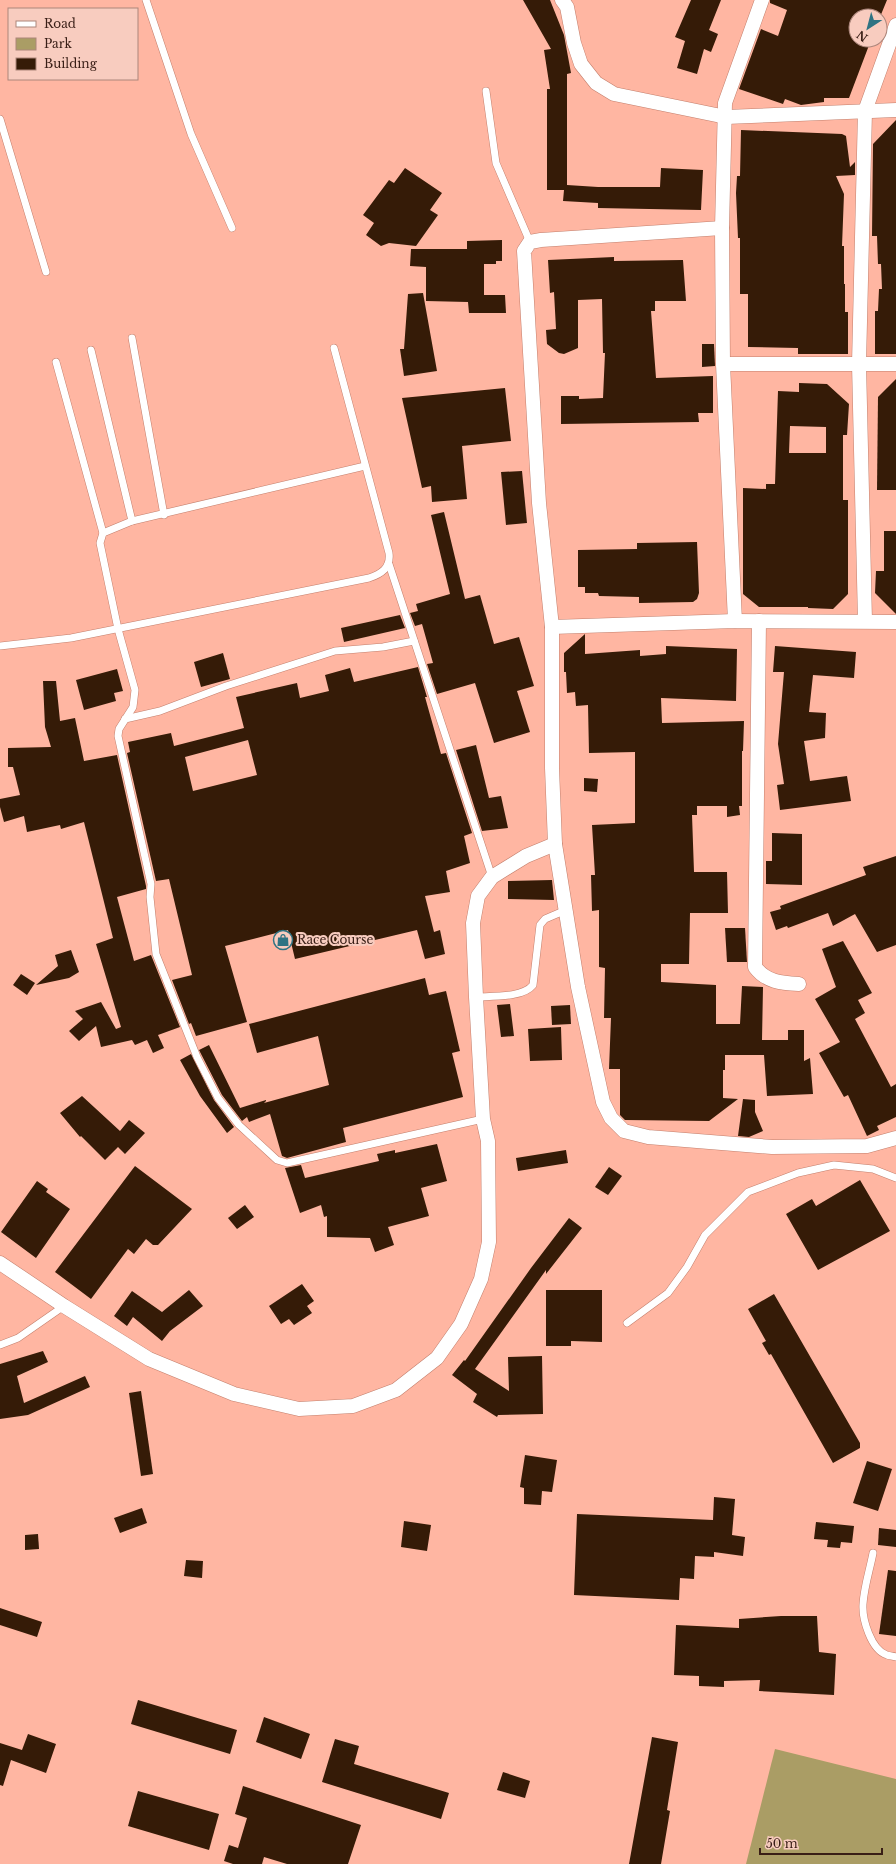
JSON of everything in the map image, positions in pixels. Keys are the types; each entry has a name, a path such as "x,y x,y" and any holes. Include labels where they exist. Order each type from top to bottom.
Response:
{"street":[{"path":"562,0 567,7 574,43 581,64 596,83 614,94 726,117 896,110"},
{"path":"735,621 723,364 722,228 726,117 725,103 762,0"},
{"path":"864,621 859,364 864,111 896,25"},
{"path":"722,228 541,240 530,242 524,251 539,503 552,627 552,768 555,844 578,987 603,1102 611,1118 624,1132 648,1137 772,1148 867,1146 896,1138"},
{"path":"723,364 896,364"},
{"path":"552,627 735,621 896,622"},
{"path":"759,621 754,967 760,975 779,983 799,984"},
{"path":"0,1263 64,1306 149,1359 234,1394 299,1409 353,1406 396,1390 437,1358 461,1324 481,1279 489,1242 488,1141 483,1119 473,923 478,896 492,877 526,856 555,844"}],"lane":[{"path":"146,0 191,134 232,228"},
{"path":"486,92 496,163 530,242"},
{"path":"0,119 46,272"},
{"path":"132,338 164,514"},
{"path":"334,348 388,553 389,564 492,877"},
{"path":"91,350 132,521"},
{"path":"56,362 103,533 100,543 118,629 135,690 133,707 119,729 118,736 151,884 150,897 156,954 197,1057 218,1098 239,1125 277,1160 287,1163 483,1119"},
{"path":"103,533 132,521 365,466"},
{"path":"0,646 71,638 369,578 380,574 389,564"},
{"path":"125,718 160,711 226,686 335,651 383,647 414,641"},
{"path":"476,997 521,994 529,990 533,985 540,925 545,919 566,910"},
{"path":"626,1324 668,1293 687,1267 705,1235 748,1192 798,1173 834,1165 873,1169 896,1178"},
{"path":"0,1345 18,1338 64,1306"},
{"path":"873,1552 863,1605 864,1620 869,1635 877,1647 886,1655 896,1657"}],"green space":[{"path":"775,1749 896,1779 896,1864 746,1864"}],"building":[{"path":"523,0 550,0 564,35 571,73 567,74 567,185 598,187 660,187 661,168 703,170 701,210 598,208 598,203 563,201 564,190 547,190 547,89 550,89 544,50 551,49"},
{"path":"691,0 721,0 709,30 718,34 711,52 704,49 697,74 677,68 685,41 675,37"},
{"path":"770,0 887,0 884,8 848,8 848,48 868,48 849,98 824,98 824,102 801,105 785,99 783,104 739,89 761,29 778,36 787,10 770,3"},
{"path":"896,120 896,354 875,354 875,311 878,311 879,289 882,289 881,264 878,264 877,236 872,236 873,144"},
{"path":"741,130 842,134 846,136 850,167 855,162 855,175 836,176 844,194 842,246 844,246 845,312 848,312 848,354 798,354 798,348 748,347 748,294 740,294 740,238 738,238 736,193 737,176 740,176"},
{"path":"405,168 442,193 430,210 438,215 416,246 389,243 381,246 366,235 374,223 363,215 389,180 394,183"},
{"path":"502,240 502,261 496,261 496,264 484,264 484,295 505,295 506,313 469,313 468,302 426,301 426,267 410,266 411,249 467,249 467,241"},
{"path":"614,257 614,261 683,260 686,301 655,301 655,311 651,311 656,378 713,376 713,413 698,413 699,422 561,424 561,396 579,396 579,399 603,398 605,353 603,353 602,299 578,300 578,348 564,354 559,353 547,344 546,330 556,329 554,292 550,293 548,260"},
{"path":"423,293 437,371 404,376 400,349 404,349 408,294"},
{"path":"702,344 714,344 715,366 702,367"},
{"path":"896,379 896,490 877,490 878,397"},
{"path":"799,383 827,384 849,404 847,435 843,435 843,500 848,500 848,594 833,609 808,607 759,607 743,594 743,488 766,489 766,484 775,484 778,391 799,392","holes":["790,426 826,427 826,453 789,453"]},
{"path":"505,388 511,441 462,446 467,499 432,502 431,486 422,488 402,398"},
{"path":"522,471 527,523 506,525 501,472"},
{"path":"444,512 465,599 480,595 494,644 519,637 534,686 517,691 530,732 494,743 475,683 437,694 427,664 433,663 422,624 415,626 410,613 418,611 416,604 450,594 431,515"},
{"path":"884,531 896,531 896,614 875,593 876,571 884,571"},
{"path":"697,542 699,593 697,599 693,602 639,603 639,597 599,596 598,593 585,593 585,587 578,587 578,550 637,549 637,543"},
{"path":"400,615 405,628 344,642 341,628"},
{"path":"585,634 585,654 640,650 640,656 666,654 666,646 737,649 736,701 661,698 662,723 744,721 742,751 742,806 739,806 740,815 727,817 727,806 697,806 697,815 692,815 694,872 727,872 728,913 690,913 689,964 661,964 661,982 716,985 716,1024 740,1024 742,986 763,987 762,1040 788,1040 788,1030 804,1030 804,1061 810,1058 813,1094 767,1096 764,1055 725,1055 725,1070 723,1070 723,1098 738,1099 709,1121 625,1120 620,1115 620,1069 609,1069 611,1018 604,1018 605,968 599,967 599,910 592,911 591,875 595,875 592,825 635,823 635,752 589,753 588,705 576,706 575,692 567,693 566,672 564,672 564,653"},
{"path":"775,646 856,652 854,678 813,675 809,712 826,713 825,738 804,741 810,781 847,776 851,801 780,810 777,785 784,784 778,744 784,672 773,672"},
{"path":"223,653 230,679 201,687 194,662"},
{"path":"418,667 441,754 446,753 472,833 464,836 470,863 446,871 450,892 425,896 434,932 440,930 445,954 425,959 417,930 295,959 288,930 225,946 247,1022 196,1036 191,1023 189,1024 172,980 192,975 169,879 156,881 127,753 130,752 128,742 171,733 174,746 244,728 236,697 297,683 300,698 329,691 325,675 350,668 354,682","holes":["248,740 257,775 193,791 185,757"]},
{"path":"117,669 123,691 114,693 116,701 84,710 76,680"},
{"path":"43,681 56,681 60,721 75,718 84,761 117,755 146,889 117,897 134,961 151,955 180,1027 158,1035 164,1048 153,1053 147,1040 135,1045 132,1040 101,1047 96,1026 79,1041 69,1031 83,1019 75,1011 101,1002 116,1029 121,1027 96,944 113,938 84,822 61,829 60,825 27,832 24,816 4,822 0,807 0,799 20,795 13,767 8,767 8,748 51,747 45,727"},
{"path":"476,745 489,798 501,796 508,828 482,831 456,750"},
{"path":"584,778 598,779 597,792 584,791"},
{"path":"772,833 802,834 802,885 766,884 766,861 772,861"},
{"path":"896,856 896,945 877,952 855,914 833,926 828,913 788,928 787,926 776,930 770,912 781,909 780,906 866,875 863,867"},
{"path":"552,880 554,900 508,899 508,881"},
{"path":"725,928 745,928 747,962 727,962"},
{"path":"843,941 872,993 858,1000 865,1013 855,1019 891,1087 896,1084 896,1117 877,1126 879,1130 867,1136 848,1095 844,1097 819,1053 840,1042 815,999 836,987 822,949"},
{"path":"71,950 79,972 69,978 36,985 58,966 55,955"},
{"path":"21,974 35,983 27,995 13,985"},
{"path":"425,978 429,995 446,991 460,1051 452,1053 463,1097 343,1128 346,1142 287,1158 282,1156 270,1114 249,1122 247,1117 242,1121 222,1095 199,1050 209,1045 240,1108 266,1100 264,1103 329,1085 318,1036 257,1053 249,1024"},
{"path":"510,1004 514,1036 501,1037 497,1005"},
{"path":"570,1005 571,1024 552,1025 551,1006"},
{"path":"561,1027 562,1060 530,1061 528,1029"},
{"path":"191,1054 214,1100 234,1127 227,1133 200,1096 180,1060"},
{"path":"82,1096 120,1131 129,1120 145,1133 125,1154 118,1147 105,1160 81,1136 80,1137 60,1113"},
{"path":"743,1099 755,1100 755,1112 763,1131 749,1137 738,1136"},
{"path":"437,1144 447,1181 421,1188 429,1216 388,1227 394,1245 375,1252 370,1238 327,1237 327,1216 324,1217 321,1205 300,1213 285,1168 301,1165 305,1178 379,1161 377,1154 395,1150 395,1153"},
{"path":"566,1150 568,1163 518,1171 516,1158"},
{"path":"135,1166 192,1209 158,1245 153,1245 146,1239 134,1254 128,1249 91,1299 55,1272"},
{"path":"609,1167 622,1176 608,1195 595,1187"},
{"path":"860,1180 890,1231 818,1270 786,1214 812,1199 816,1206"},
{"path":"37,1181 48,1189 46,1192 70,1209 36,1258 1,1232"},
{"path":"245,1205 254,1217 237,1229 228,1218"},
{"path":"569,1218 582,1228 546,1274 546,1270 475,1369 509,1391 508,1357 542,1356 543,1414 498,1415 497,1417 473,1402 477,1394 452,1375 464,1360 465,1361 531,1268"},
{"path":"302,1284 314,1301 307,1306 312,1313 294,1325 289,1319 281,1324 269,1306"},
{"path":"189,1290 203,1306 170,1331 162,1341 133,1317 127,1326 114,1316 132,1291 162,1312"},
{"path":"546,1290 602,1290 602,1342 571,1341 571,1346 546,1346"},
{"path":"774,1294 860,1443 860,1448 833,1463 771,1354 769,1355 762,1343 766,1341 748,1309"},
{"path":"43,1351 48,1362 17,1376 24,1403 85,1376 90,1387 28,1415 0,1419 0,1364"},
{"path":"141,1391 153,1474 141,1476 129,1393"},
{"path":"525,1455 557,1460 552,1492 542,1491 541,1505 524,1504 524,1488 520,1487"},
{"path":"867,1461 892,1469 878,1511 853,1503"},
{"path":"714,1497 735,1499 732,1535 745,1537 743,1556 714,1552 714,1557 695,1556 694,1579 680,1578 679,1600 574,1595 577,1514 713,1520"},
{"path":"142,1508 147,1523 120,1533 114,1518"},
{"path":"404,1521 431,1525 427,1551 401,1547"},
{"path":"816,1522 854,1526 852,1543 841,1542 840,1548 827,1547 828,1540 814,1539"},
{"path":"879,1528 896,1530 896,1547 878,1545"},
{"path":"38,1534 39,1549 25,1550 25,1535"},
{"path":"186,1560 203,1561 202,1578 184,1576"},
{"path":"888,1570 896,1571 896,1636 879,1634"},
{"path":"0,1608 42,1622 37,1637 0,1625"},
{"path":"781,1616 817,1616 819,1652 836,1654 834,1695 759,1691 760,1680 724,1681 724,1687 699,1686 699,1676 674,1675 676,1625 739,1628 739,1619"},
{"path":"138,1700 237,1730 230,1754 131,1724"},
{"path":"264,1717 310,1734 301,1759 256,1742"},
{"path":"28,1734 56,1744 46,1773 11,1760 3,1786 0,1785 0,1743 22,1750"},
{"path":"652,1737 678,1742 667,1810 670,1811 661,1864 629,1864"},
{"path":"335,1739 359,1746 354,1764 449,1793 441,1819 322,1782"},
{"path":"503,1772 530,1781 525,1798 497,1790"},
{"path":"243,1786 361,1825 348,1864 287,1864 264,1857 262,1864 233,1864 224,1861 229,1845 238,1848 247,1818 235,1814"},
{"path":"138,1791 219,1814 209,1850 128,1826"}],"place":[{"name":"Race Course","path":"283,940"}]}
